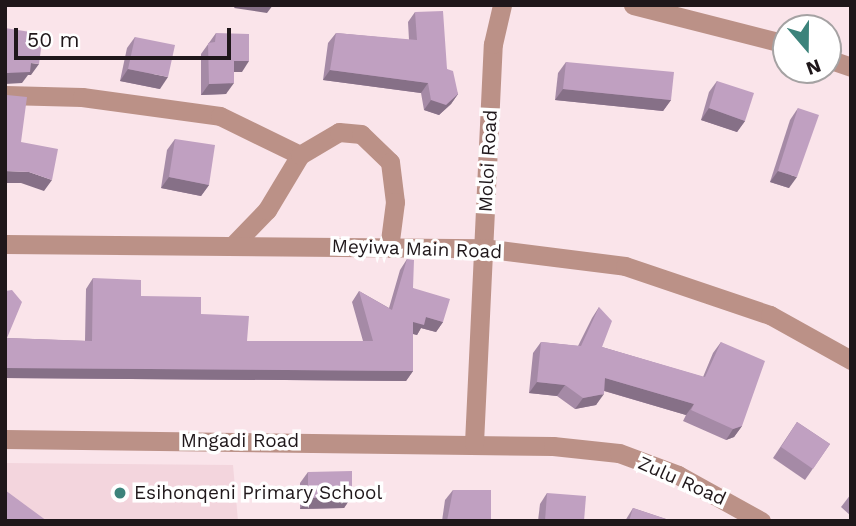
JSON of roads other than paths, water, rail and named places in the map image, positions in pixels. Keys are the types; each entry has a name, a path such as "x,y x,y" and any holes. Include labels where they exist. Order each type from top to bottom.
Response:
{"street":[{"name":"Moloi Road","path":"474,443 493,44 502,5"},
{"path":"633,5 772,40"},
{"path":"5,95 82,97 220,116 300,155"},
{"path":"235,243 267,210 300,155 339,132 361,134 377,144 394,177 389,248"},
{"name":"Meyiwa Main Road","path":"5,244 235,243 483,248 625,266 770,315 851,359"},
{"name":"Mngadi Road","path":"5,439 474,443"},
{"name":"Zulu Road","path":"474,443 619,453 678,475 761,521"}],"place":[{"name":"Esihonqeni Primary School","path":"120,493"}]}
